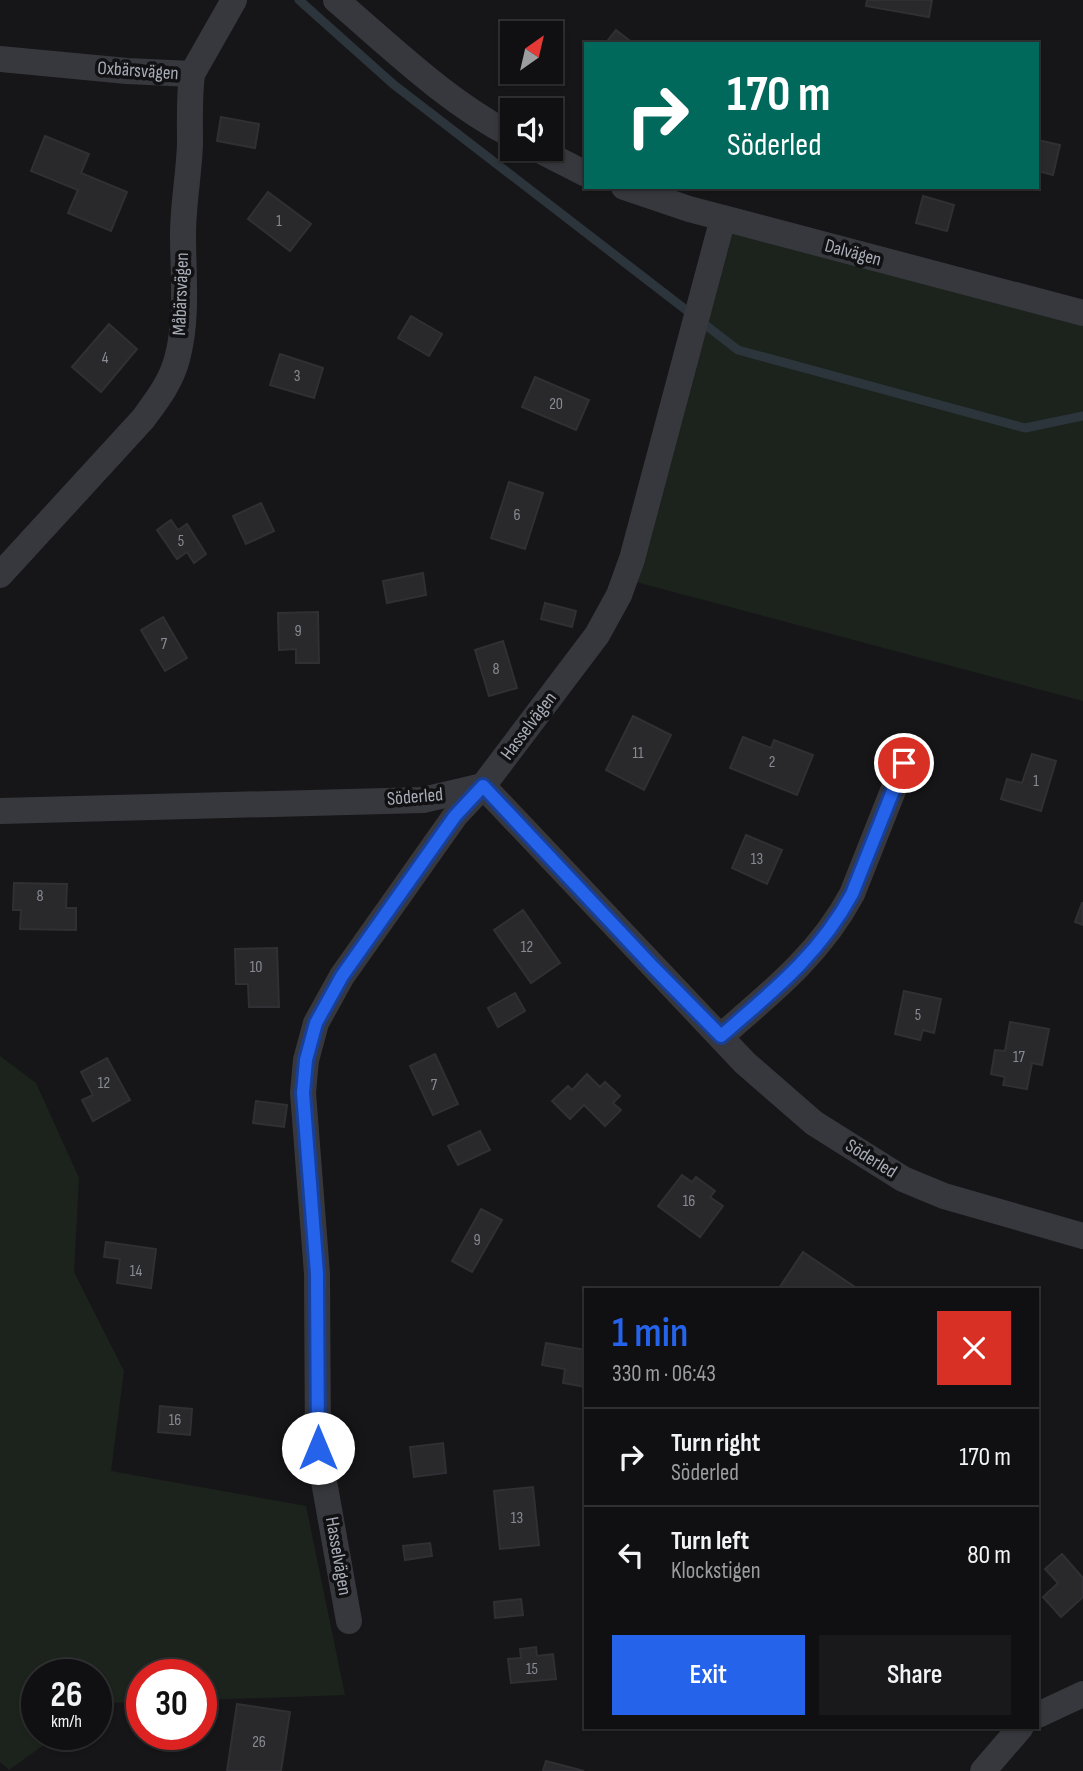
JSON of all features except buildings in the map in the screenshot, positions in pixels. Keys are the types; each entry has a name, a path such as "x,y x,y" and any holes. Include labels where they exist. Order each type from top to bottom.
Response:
{"street":[{"name":"Oxbärsvägen","path":"0,58 127,71 192,74 234,0"},
{"path":"336,0 449,97 500,130"},
{"name":"Måbärsvägen","path":"0,575 143,419 162,394 174,367 183,320 183,204 190,146 188,103 192,74"},
{"path":"561,161 584,173"},
{"name":"Dalvägen","path":"630,189 723,218 1083,313"},
{"name":"Hasselvägen","path":"349,1621 318,1448 317,1274 303,1093 306,1060 316,1023 342,976 455,816 483,786 597,635 618,594 632,558 723,218"},
{"path":"721,1036 818,947 842,913 904,763"},
{"name":"Söderled","path":"0,811 423,800 483,786 745,1063 814,1122 903,1179 944,1196 1083,1236"},
{"path":"1039,1715 1083,1694"},
{"path":"984,1771 1019,1729"}],"shaded area":[{"path":"732,229 1083,325 1083,701 636,582"},
{"path":"0,1056 36,1083 79,1178 74,1272 124,1371 111,1471 306,1506 345,1695 217,1699 217,1659 126,1659 126,1702 112,1703 112,1659 21,1659 21,1750 37,1750 9,1770 0,1762"}],"waterway":[{"path":"299,0 393,84 738,350 1025,428 1083,416"}],"route":[{"path":"318,1448 317,1274 303,1093 306,1060 316,1023 342,976 455,816 483,786 721,1036 818,947 842,913 904,763"}]}
